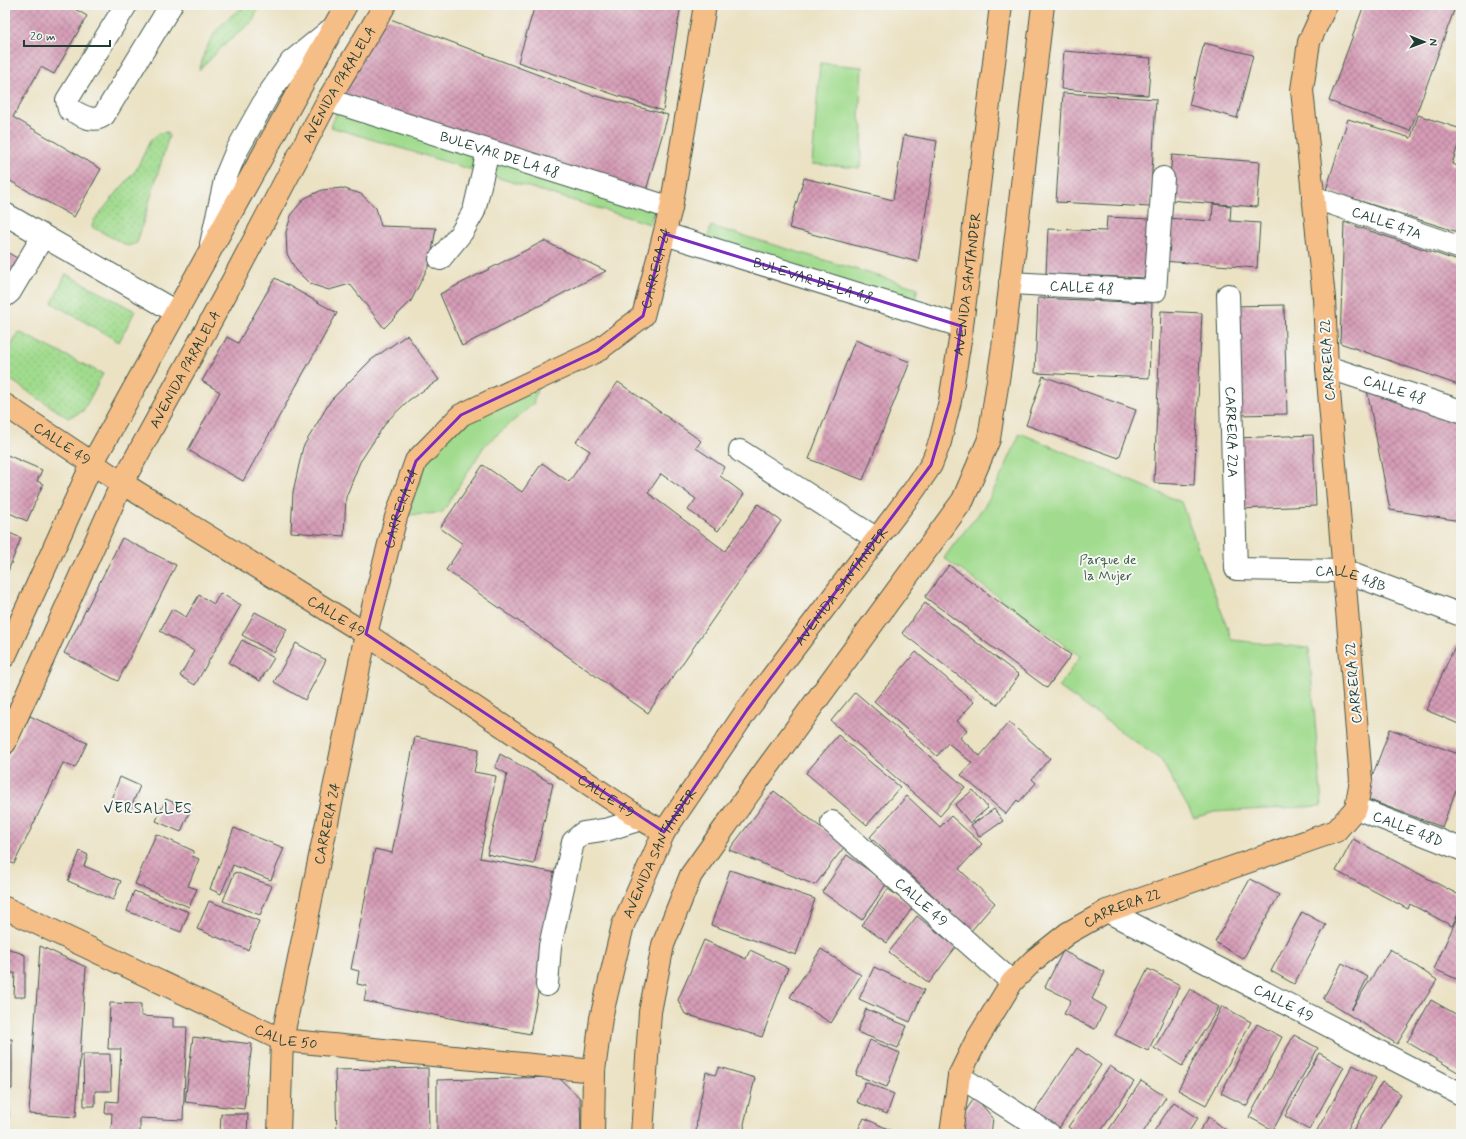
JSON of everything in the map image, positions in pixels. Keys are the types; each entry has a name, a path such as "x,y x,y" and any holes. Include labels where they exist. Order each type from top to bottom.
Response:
{"main road":[{"path":"5,656 92,464 346,5"},
{"name":"AVENIDA PARALELA","path":"5,743 122,483 224,297 328,100 386,5"},
{"name":"CARRERA 24","path":"279,1134 282,1040 366,634 396,516 416,461 461,415 598,351 643,316 671,208 705,5"},
{"name":"AVENIDA SANTANDER","path":"593,1134 594,1071 600,1018 623,925 664,832 747,710 878,539 931,465 936,454 950,400 961,326 1001,5"},
{"path":"642,1134 650,1012 662,945 691,875 762,775 963,500 989,439 1003,347 1043,5"},
{"name":"CARRERA 22","path":"952,1134 959,1076 976,1041 1012,982 1034,960 1068,933 1107,911 1336,831 1356,808 1361,780 1327,367 1324,298 1302,90 1309,42 1326,5"},
{"name":"CALLE 49","path":"5,404 92,464 366,634 640,819 664,832"},
{"name":"CALLE 50","path":"5,908 282,1040 594,1071"}],"street":[{"path":"126,5 67,100 69,109 94,120 104,116 171,5"},
{"name":"BULEVAR DE LA 48","path":"328,100 671,208"},
{"path":"440,259 462,232 474,211 488,151"},
{"name":"CALLE 48","path":"1010,283 1155,291 1163,178"},
{"name":"CALLE 47A","path":"1313,198 1461,248"},
{"path":"5,214 176,312"},
{"name":"BULEVAR DE LA 48","path":"665,234 961,326"},
{"path":"5,296 10,292 43,236"},
{"name":"CARRERA 22A","path":"1228,294 1236,569"},
{"name":"CALLE 48","path":"1327,367 1461,411"},
{"path":"740,451 878,539"},
{"name":"CALLE 48B","path":"1236,569 1344,571 1461,615"},
{"name":"CALLE 48D","path":"1356,808 1461,849"},
{"path":"548,985 550,946 573,842 583,833 609,829 640,819"},
{"name":"CALLE 49","path":"832,822 1012,982"},
{"name":"CALLE 49","path":"1107,911 1461,1094"},
{"path":"959,1076 1049,1134"}],"highlighted area":[{"path":"665,234 961,326 950,401 931,465 747,710 664,832 366,634 396,517 416,461 461,415 597,351 643,316"}],"green space":[{"path":"246,5 255,5 258,9 253,21 221,48 199,71 206,49 215,33 227,19"},
{"path":"820,63 862,67 859,119 863,127 860,168 812,164"},
{"path":"338,108 655,208 650,224 331,127"},
{"path":"168,132 169,136 137,243 128,246 92,227 94,220 136,170 150,141 159,133"},
{"path":"711,226 918,288 914,302 707,240"},
{"path":"66,274 135,311 119,342 52,303"},
{"path":"19,332 103,374 83,411 68,418 5,376 5,356"},
{"path":"542,372 533,404 485,445 442,513 407,515 439,426"},
{"name":"Parque de la Mujer","path":"1020,433 1181,502 1232,640 1309,648 1322,806 1214,812 1194,818 1161,760 1059,687 1080,656 944,558 987,502 1005,468"}],"building":[{"path":"5,5 68,5 87,16 54,74 41,67 13,117 101,169 74,217 5,178"},
{"path":"535,5 681,5 663,111 518,62"},
{"path":"1364,5 1456,5 1410,131 1329,101"},
{"path":"385,17 589,94 668,115 645,194 340,95"},
{"path":"1204,43 1253,55 1237,118 1189,105"},
{"path":"1064,51 1151,58 1148,95 1061,89"},
{"path":"1063,93 1156,99 1150,207 1056,202"},
{"path":"1418,115 1461,129 1461,136 1452,164 1461,167 1461,233 1326,190 1348,119 1411,138"},
{"path":"904,135 937,141 918,262 789,228 804,178 893,200"},
{"path":"1172,155 1260,162 1257,207 1168,200"},
{"path":"342,188 361,194 376,208 381,226 436,228 430,263 411,301 384,328 350,284 329,290 310,284 296,270 287,254 286,232 292,213 305,198 322,190"},
{"path":"1213,204 1231,206 1230,221 1260,223 1257,268 1162,261 1165,218 1212,221"},
{"path":"1107,217 1150,219 1147,278 1046,274 1048,229 1106,231"},
{"path":"1344,222 1461,262 1461,386 1340,343"},
{"path":"544,241 606,271 462,346 440,294"},
{"path":"5,251 31,266 5,314"},
{"path":"275,278 337,313 243,481 188,450 220,392 202,381 227,337 238,343"},
{"path":"1038,298 1152,303 1149,378 1035,373"},
{"path":"1284,305 1287,414 1236,415 1233,306"},
{"path":"1161,311 1202,313 1194,485 1154,483"},
{"path":"407,335 439,380 409,400 387,421 360,462 346,497 344,536 291,532 293,492 303,447 331,400 371,360"},
{"path":"855,340 910,362 863,480 809,459"},
{"path":"1043,376 1136,410 1119,458 1026,425"},
{"path":"618,382 701,441 696,448 724,467 720,476 744,494 718,531 688,510 696,499 661,474 648,493 725,551 758,504 781,521 648,713 446,570 463,544 440,528 483,465 522,492 542,463 569,482 590,451 576,442"},
{"path":"1367,390 1461,420 1461,521 1390,510"},
{"path":"1313,435 1316,506 1239,509 1236,438"},
{"path":"5,454 42,470 37,481 43,484 27,521 5,511"},
{"path":"5,531 21,538 5,579"},
{"path":"122,538 176,565 118,681 64,653"},
{"path":"949,565 1071,655 1047,688 925,597"},
{"path":"220,593 241,605 195,685 180,676 194,651 160,631 172,609 186,617 199,595 214,604"},
{"path":"925,603 1019,675 997,705 902,633"},
{"path":"255,612 287,629 274,653 242,635"},
{"path":"242,640 274,658 260,681 229,663"},
{"path":"296,643 326,660 305,700 274,682"},
{"path":"1456,644 1461,646 1461,725 1426,710"},
{"path":"916,652 974,702 957,721 967,730 960,738 980,756 1009,722 1050,758 1032,779 1036,783 1019,802 1017,800 1006,814 961,775 972,763 948,743 937,756 874,701"},
{"path":"855,692 965,787 940,816 831,721"},
{"path":"30,716 87,743 75,768 63,763 14,864 5,860 5,765"},
{"path":"1390,729 1461,755 1461,777 1442,827 1364,798"},
{"path":"838,735 900,787 867,825 806,773"},
{"path":"415,737 479,749 474,772 496,776 480,858 561,874 530,1034 364,1001 367,986 357,984 359,971 351,969 375,849 392,853"},
{"path":"500,754 553,784 534,864 487,854 507,774 495,767"},
{"path":"120,777 140,786 131,807 111,799"},
{"path":"973,790 988,808 970,823 955,805"},
{"path":"774,791 845,846 815,885 729,850"},
{"path":"907,796 940,827 951,816 982,844 959,869 995,903 971,931 870,837"},
{"path":"166,799 190,810 181,832 156,821"},
{"path":"994,809 1003,821 980,837 971,825"},
{"path":"234,828 284,848 271,880 233,865 221,894 210,889"},
{"path":"156,834 194,851 192,856 199,859 188,886 197,889 189,907 135,884"},
{"path":"1353,839 1461,896 1461,908 1452,926 1410,904 1408,909 1336,871"},
{"path":"80,851 88,855 84,866 121,881 113,900 68,881"},
{"path":"847,855 887,883 862,920 822,892"},
{"path":"730,870 815,899 796,955 711,925"},
{"path":"235,872 272,886 260,915 223,901"},
{"path":"1250,879 1279,895 1243,959 1215,942"},
{"path":"888,889 913,907 887,943 862,925"},
{"path":"134,891 189,912 181,932 127,911"},
{"path":"209,901 259,921 248,950 197,929"},
{"path":"1461,909 1461,981 1434,969"},
{"path":"1302,912 1326,925 1294,984 1271,971"},
{"path":"917,916 956,947 929,983 889,952"},
{"path":"704,940 746,959 750,950 788,968 762,1037 685,1014 678,1000"},
{"path":"40,946 86,967 76,1117 29,1114"},
{"path":"5,947 25,955 25,997 14,997 15,973 5,973"},
{"path":"821,949 861,975 831,1023 790,997"},
{"path":"1390,949 1437,980 1397,1044 1323,999 1342,963 1368,977 1351,1010"},
{"path":"1063,951 1105,972 1092,999 1106,1007 1095,1029 1064,1014 1071,1000 1045,987"},
{"path":"874,967 924,990 910,1022 859,999"},
{"path":"1148,969 1180,985 1148,1051 1115,1035"},
{"path":"1190,989 1219,1007 1182,1066 1154,1048"},
{"path":"1431,1000 1461,1017 1461,1074 1407,1042"},
{"path":"110,1003 141,1004 141,1016 173,1018 173,1027 187,1027 183,1120 140,1118 140,1134 111,1134 112,1113 105,1113 106,1101 118,1102 121,1049 108,1049"},
{"path":"1222,1006 1251,1022 1206,1105 1178,1090"},
{"path":"866,1009 907,1026 898,1048 857,1032"},
{"path":"1257,1024 1282,1037 1247,1106 1221,1093"},
{"path":"1294,1035 1318,1048 1273,1130 1249,1117"},
{"path":"193,1037 252,1044 244,1109 185,1102"},
{"path":"5,1039 12,1039 12,1089 5,1089"},
{"path":"870,1040 900,1053 887,1087 856,1075"},
{"path":"1077,1048 1101,1065 1059,1128 1035,1111"},
{"path":"1319,1053 1344,1067 1309,1130 1285,1116"},
{"path":"83,1054 110,1054 111,1091 95,1091 95,1106 84,1106"},
{"path":"1353,1065 1376,1078 1345,1134 1315,1134"},
{"path":"1110,1066 1134,1082 1099,1134 1078,1134 1068,1127"},
{"path":"719,1067 755,1078 744,1124 745,1134 696,1134 697,1118 706,1072 715,1075"},
{"path":"428,1068 429,1134 337,1134 335,1070"},
{"path":"558,1077 580,1098 581,1134 437,1134 437,1080"},
{"path":"1141,1081 1166,1097 1142,1134 1106,1134"},
{"path":"865,1082 894,1094 887,1114 857,1102"},
{"path":"1382,1082 1401,1094 1377,1134 1351,1134"},
{"path":"5,1094 8,1094 9,1117 5,1117"},
{"path":"975,1097 993,1118 991,1134 953,1134 953,1130"},
{"path":"1174,1102 1198,1118 1187,1134 1152,1134"},
{"path":"221,1114 248,1114 247,1134 220,1134"},
{"path":"1209,1117 1230,1133 1197,1134"},
{"path":"864,1118 897,1133 856,1134"}],"district":[{"name":"VERSALLES","path":"148,808"}]}
